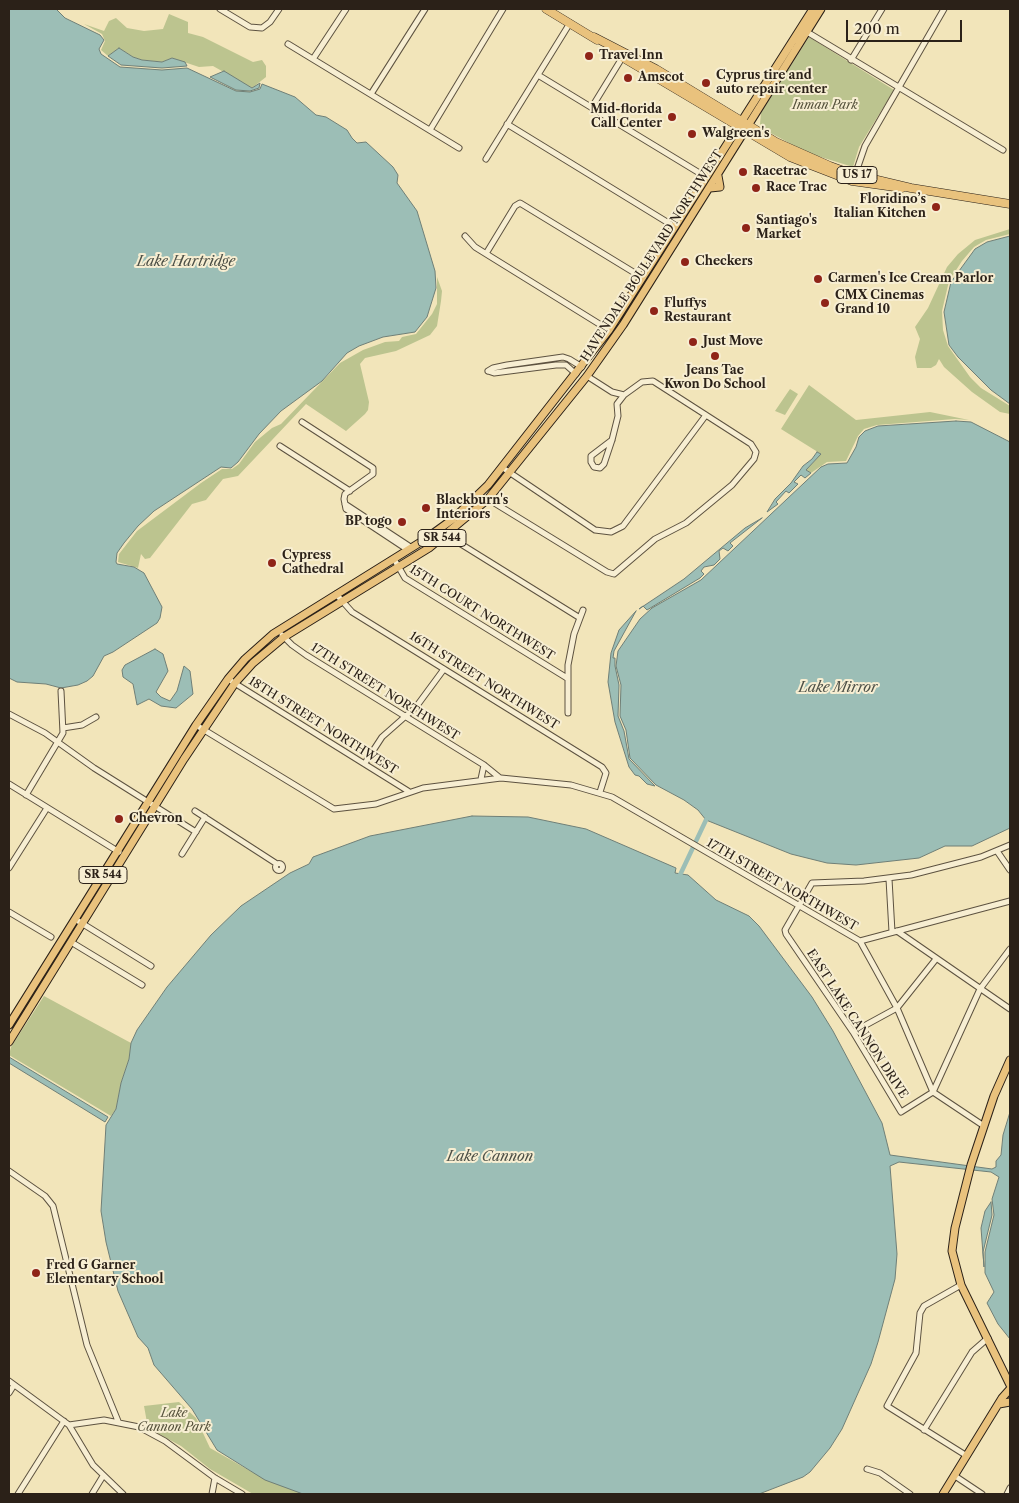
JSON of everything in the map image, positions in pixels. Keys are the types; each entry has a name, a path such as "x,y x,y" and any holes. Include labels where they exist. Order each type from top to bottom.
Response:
{"highway":[{"name":"US 17","path":"547,9 743,126 789,149 854,175 911,188 1010,204"},
{"name":"US 17","path":"623,55 656,70 778,151 820,170 865,184 890,188 911,188"},
{"path":"820,170 826,168 854,175"}],"main road":[{"name":"SR 544","path":"743,126 813,9"},
{"name":"SR 544","path":"743,126 821,9"},
{"name":"HAVENDALE BOULEVARD NORTHWEST","path":"9,1042 82,923 235,683 253,663 284,637 449,534 488,499 511,474 588,376 651,282 718,176 743,126"},
{"name":"HAVENDALE BOULEVARD NORTHWEST","path":"9,1025 196,725 228,679 245,659 278,631 410,549 453,519 474,500 503,468 609,330 706,178 743,126"},
{"path":"675,226 683,231"},
{"path":"643,278 651,282"},
{"path":"588,376 586,371 590,356"},
{"path":"571,397 581,377 582,367"},
{"path":"449,534 452,526 467,512 474,500"},
{"path":"22,1004 29,1009"},
{"path":"1010,1060 970,1168 953,1241 954,1263 961,1284 1010,1385"},
{"path":"1000,1401 1005,1382 1003,1369"},
{"path":"943,1494 957,1478 967,1456 1000,1401 1010,1389"},
{"path":"1000,1401 1010,1402"}],"street":[{"path":"220,9 250,28 262,28 270,22 279,9"},
{"path":"313,59 346,9"},
{"path":"371,94 425,9"},
{"path":"430,130 503,9"},
{"path":"851,60 882,9"},
{"path":"854,175 865,146 944,9"},
{"path":"486,159 570,23"},
{"path":"807,32 1003,150"},
{"path":"288,44 459,148"},
{"path":"592,107 623,55"},
{"path":"538,75 706,178"},
{"path":"507,124 675,226"},
{"path":"487,252 517,204 526,206 643,278"},
{"path":"465,236 469,243 487,252 609,330"},
{"path":"577,374 566,365 494,373 488,371 507,364 562,357 569,358 582,367"},
{"path":"588,376 612,392 624,395"},
{"path":"488,499 607,572 614,574 655,539 686,523 736,482 754,459 756,452 751,444 653,381 642,382 624,395 618,404"},
{"path":"612,392 618,404 618,416 612,440 604,464 597,468 592,465 591,456 612,440"},
{"path":"503,468 595,530 610,532 623,526 706,415"},
{"path":"280,446 350,491 373,474 374,470 302,422"},
{"name":"15TH COURT NORTHWEST","path":"350,491 344,496 345,504 410,549"},
{"path":"449,534 456,542 580,618"},
{"name":"15TH COURT NORTHWEST","path":"394,559 405,578 566,678"},
{"name":"16TH STREET NORTHWEST","path":"336,594 352,612 602,767 606,773 600,792"},
{"path":"568,713 566,678 570,652 583,610"},
{"name":"17TH STREET NORTHWEST","path":"278,631 306,655 484,765 501,778"},
{"path":"364,763 382,737 407,717 444,669"},
{"name":"18TH STREET NORTHWEST","path":"228,679 408,791"},
{"path":"26,795 59,742 63,728 61,691"},
{"path":"9,714 59,742 94,768 196,832"},
{"path":"63,728 82,725 96,717"},
{"name":"17TH STREET NORTHWEST","path":"196,725 328,807 341,810 380,803 408,791 501,778 556,782 600,792 739,871 797,907 860,941 897,1008 933,1092"},
{"path":"481,780 484,765"},
{"path":"9,784 125,856"},
{"path":"9,868 47,808"},
{"path":"195,811 277,864"},
{"path":"182,854 205,817"},
{"path":"797,907 812,883 889,878 961,863 1010,845"},
{"path":"997,851 1010,870"},
{"path":"889,878 894,931"},
{"path":"860,941 1010,901"},
{"name":"EAST LAKE CANNON DRIVE","path":"797,907 786,934 853,1032 901,1112 933,1092"},
{"path":"9,912 51,937"},
{"path":"75,919 151,966"},
{"path":"894,931 1010,1009"},
{"path":"71,942 142,985"},
{"path":"984,1126 933,1092 980,989 1010,949"},
{"path":"853,1032 897,1008 936,959"},
{"path":"9,1171 45,1196 53,1206 87,1345 118,1421"},
{"path":"961,1284 924,1306 920,1313 916,1353 887,1406 967,1456"},
{"path":"924,1430 972,1352 988,1338"},
{"path":"9,1393 11,1383 69,1425 92,1462 123,1494"},
{"path":"69,1425 104,1420 118,1421 139,1427 155,1435 215,1478 242,1494"},
{"path":"18,1494 64,1421"},
{"path":"867,1469 880,1473 910,1494"},
{"path":"92,1494 104,1476"},
{"path":"212,1494 215,1478"},
{"path":"957,1478 982,1494"},
{"path":"1007,1494 1010,1488"}],"green space":[{"path":"169,14 188,22 188,33 203,37 253,62 262,60 266,66 266,77 252,88 213,66 199,67 172,58 162,62 142,60 133,57 119,48 108,56 101,50 105,41 102,34 84,24 104,31 109,21 116,18 127,28 144,31 163,29"},
{"name":"Inman Park","path":"809,37 894,90 859,147 853,167 808,153 765,130 760,124 761,113"},
{"path":"1010,229 1010,234 986,240 974,247 962,261 949,281 942,311 943,330 948,346 970,377 981,388 1010,406 1010,414 1000,412 972,392 944,367 939,359 936,365 931,368 917,368 915,357 920,339 915,327 928,308 947,267 958,254 975,240"},
{"path":"437,277 442,291 437,326 430,335 396,351 365,358 360,364 369,402 368,410 346,431 306,404 238,476 223,479 206,500 192,504 150,558 145,559 141,554 138,568 118,562 119,554 137,531 222,469 232,469 239,464 255,442 272,428 281,424 340,363 363,350 385,342 399,341 402,337 416,334 432,314 437,304"},
{"path":"809,385 856,420 930,412 969,420 955,419 877,425 864,429 858,436 846,461 827,462 811,473 806,470 821,454 781,429"},
{"path":"790,389 798,394 785,415 775,411"},
{"path":"44,996 131,1043 129,1059 121,1083 116,1109 111,1116 9,1055 11,1047"},
{"name":"Lake Cannon Park","path":"179,1402 196,1418 210,1448 252,1472 304,1494 253,1494 210,1469 181,1446 148,1428 144,1406"}],"water":[{"name":"Lake Hartridge","path":"9,9 56,9 65,18 100,35 104,40 99,49 101,54 120,67 162,70 187,68 236,91 250,92 260,89 262,84 295,97 316,115 326,117 347,130 357,143 366,142 393,167 398,175 397,183 417,211 435,271 436,288 427,317 415,332 383,337 359,346 347,353 322,381 281,411 231,468 221,467 154,511 138,526 117,553 116,562 117,564 134,567 144,573 162,607 160,618 157,623 104,656 93,676 87,681 78,685 61,688 46,684 17,682 9,678"},
{"path":"119,48 133,57 142,60 162,62 172,58 185,62 187,66 162,68 121,65 108,56"},
{"path":"224,71 252,88 260,83 259,88 250,91 236,90 210,77"},
{"path":"1010,236 1010,404 991,390 958,357 949,345 944,312 951,282 975,249 987,242"},
{"name":"Lake Mirror","path":"956,421 971,422 1010,442 1010,828 972,846 945,846 919,858 856,865 827,863 791,854 706,820 698,810 684,800 656,785 630,758 626,730 620,716 621,685 616,666 618,651 640,619 652,608 701,580 821,467 828,464 847,463 859,437 865,431 878,426"},
{"path":"817,452 821,454 806,470 811,473 805,478 801,475 794,482 798,484 789,493 786,491 776,502 778,504 767,512 775,499"},
{"path":"762,518 730,543 733,546 728,551 723,548 719,551 720,559 714,565 704,567 701,571 704,574 700,578 647,610 643,606 684,579 745,528"},
{"path":"636,611 614,651 613,658 615,658 619,685 618,716 624,731 629,759 655,786 647,784 639,776 635,775 629,767 615,722 608,682 611,653 619,630"},
{"path":"155,649 163,654 168,671 156,692 161,697 170,701 177,691 184,666 190,671 193,694 176,708 161,706 149,699 137,705 133,684 123,677 122,670 125,665"},
{"name":"Lake Cannon","path":"472,816 528,817 586,829 676,868 675,873 688,875 716,900 749,916 759,926 812,997 833,1031 882,1123 890,1155 992,1169 996,1167 996,1161 1001,1155 1003,1135 1010,1112 1010,1339 998,1324 987,1303 994,1292 985,1273 985,1252 994,1215 992,1199 999,1177 991,1172 899,1162 890,1166 897,1254 895,1279 878,1342 871,1364 842,1429 830,1448 810,1472 803,1477 759,1494 303,1494 265,1480 217,1450 192,1409 154,1365 148,1348 138,1337 118,1291 106,1242 101,1211 106,1125 116,1109 121,1083 129,1059 131,1043 137,1030 167,987 211,935 241,906 290,873 309,864 313,857 370,836"},
{"path":"9,1057 108,1117 105,1122 9,1063"},
{"path":"991,1202 992,1215 983,1252 984,1267 981,1228 985,1211"}],"waterway":[{"path":"680,875 706,820"}],"place":[{"name":"Travel Inn","path":"589,56"},
{"name":"Amscot","path":"628,78"},
{"name":"Cyprus tire and auto repair center","path":"706,83"},
{"name":"Mid-florida Call Center","path":"672,117"},
{"name":"Walgreen's","path":"692,134"},
{"name":"Racetrac","path":"743,172"},
{"name":"Race Trac","path":"756,188"},
{"name":"Floridino’s Italian Kitchen","path":"936,207"},
{"name":"Santiago's Market","path":"746,228"},
{"name":"Checkers","path":"685,262"},
{"name":"Carmen's Ice Cream Parlor","path":"818,279"},
{"name":"CMX Cinemas Grand 10","path":"825,303"},
{"name":"Fluffys Restaurant","path":"654,311"},
{"name":"Just Move","path":"693,342"},
{"name":"Jeans Tae Kwon Do School","path":"715,356"},
{"name":"Blackburn's Interiors","path":"426,508"},
{"name":"BP togo","path":"402,522"},
{"name":"Cypress Cathedral","path":"272,563"},
{"name":"Chevron","path":"119,819"},
{"name":"Fred G Garner Elementary School","path":"36,1273"}]}
